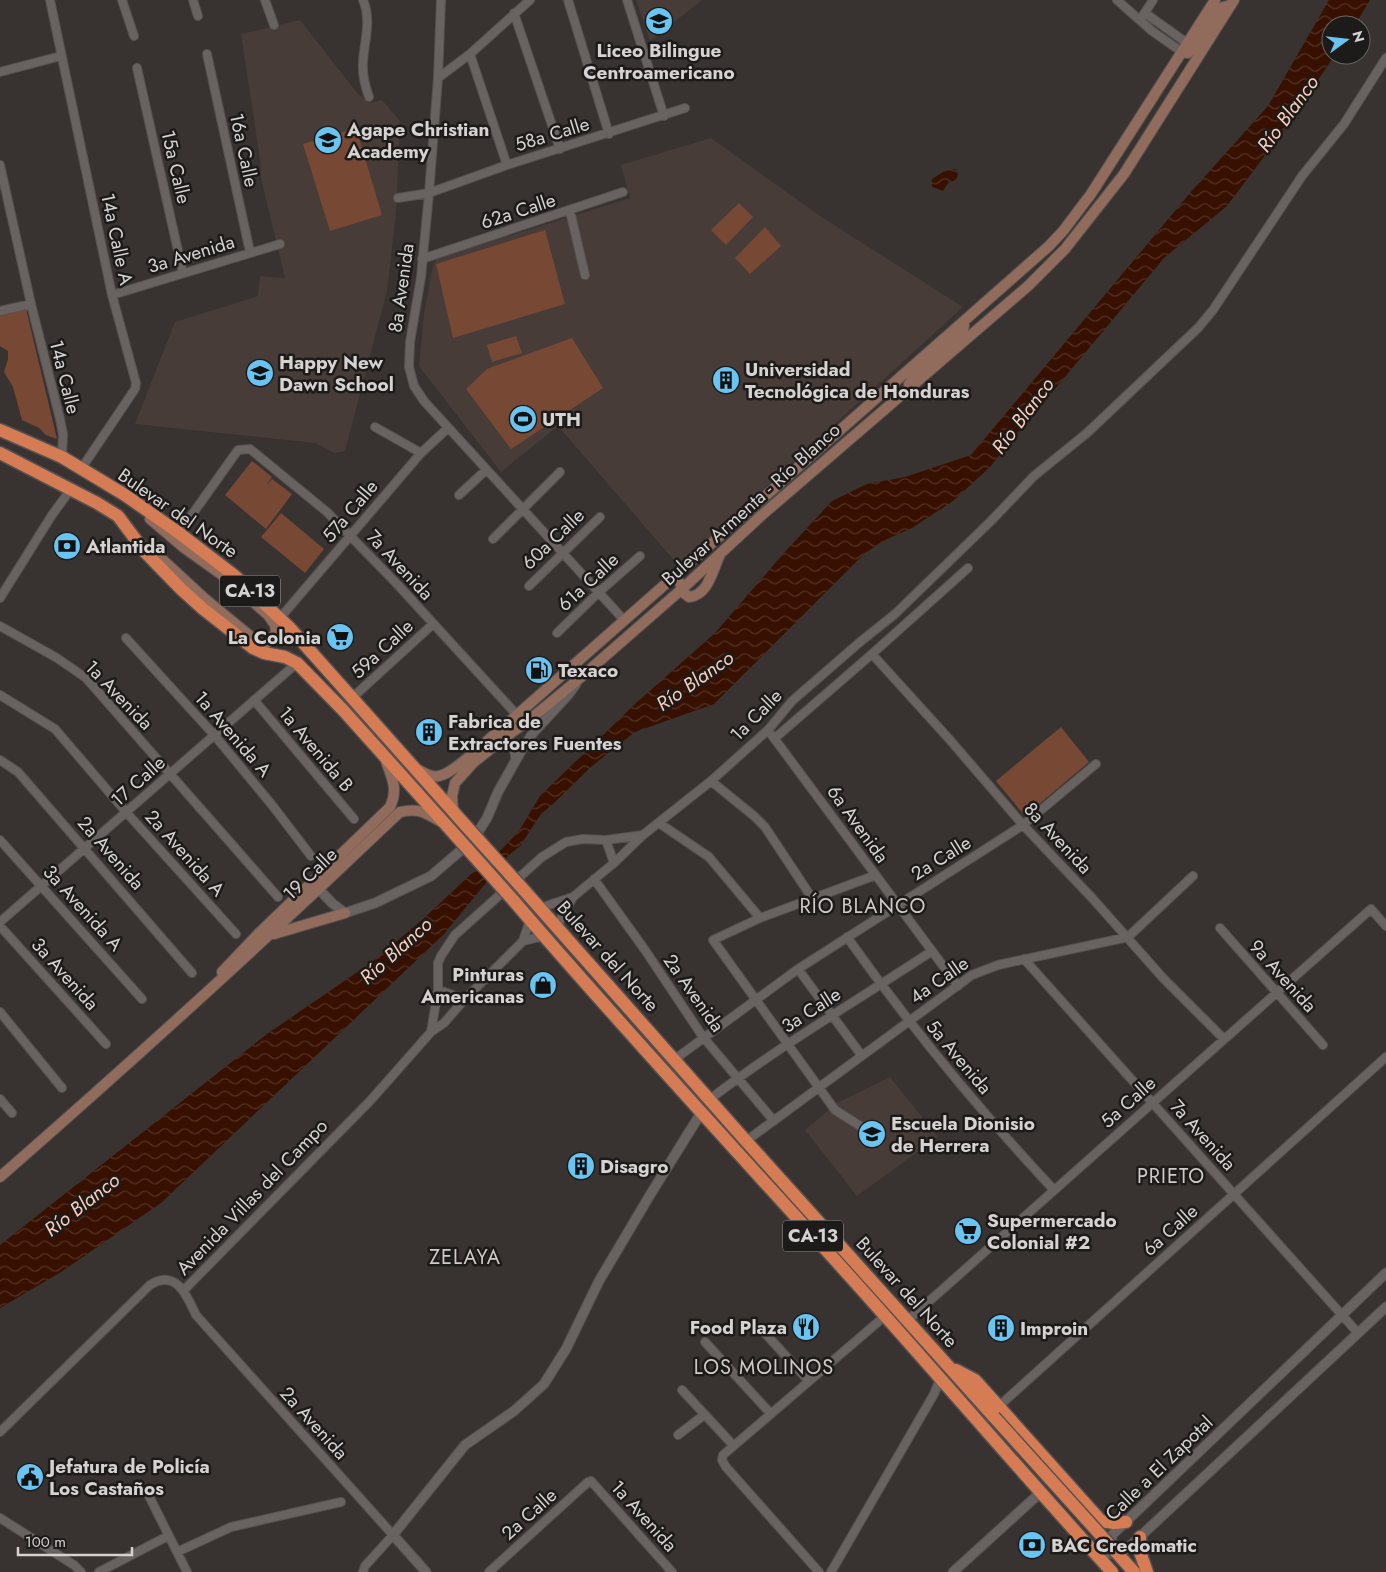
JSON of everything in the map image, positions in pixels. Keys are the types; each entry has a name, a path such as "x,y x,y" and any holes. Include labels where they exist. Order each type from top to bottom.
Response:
{"highway":[{"name":"Bulevar del Norte","path":"0,430 62,457 125,495 235,576 280,618 950,1367 997,1412 1141,1569"},
{"name":"Bulevar del Norte","path":"0,453 71,489 118,516 145,552 202,608 253,648 264,653 285,657 297,663 343,710 456,836 701,1113 941,1377 1040,1493 1112,1572"},
{"path":"997,1412 1101,1521 1106,1534 1101,1539 1092,1540"},
{"path":"972,1413 979,1417 1120,1572"},
{"path":"1101,1521 1126,1522"},
{"path":"1140,1537 1141,1569"},
{"path":"1120,1572 1121,1562 1127,1557 1136,1559 1141,1569"}],"main road":[{"name":"Bulevar Armenta - Río Blanco","path":"447,773 560,677 1049,246 1091,194 1215,0"},
{"name":"Bulevar Armenta - Río Blanco","path":"455,783 474,762 580,678 682,589 762,515 1028,286 1078,234 1124,174 1233,3"},
{"path":"1184,48 1188,53 1217,11 1233,3"},
{"path":"903,394 918,371 963,330 963,323"},
{"path":"118,516 158,557 252,639 261,645 273,638 276,634 275,625 268,615 225,577 183,547 125,495"},
{"path":"720,554 706,587 701,593 689,597 684,593 680,577 741,524 748,512"},
{"path":"508,735 509,731 556,690 560,677"},
{"name":"19 Calle","path":"0,1177 271,935 390,807 394,798 395,788 385,758"},
{"path":"414,768 431,776 438,777 447,773 455,783 452,796 453,810"},
{"name":"19 Calle","path":"207,994 217,978 233,960 400,812 413,809 422,810 445,824"},
{"path":"271,935 345,913"}],"street":[{"name":"14a Calle A","path":"50,0 112,295 136,383 135,390 81,469"},
{"path":"122,0 134,36"},
{"path":"193,0 198,16"},
{"path":"265,0 274,25"},
{"path":"363,0 366,6 367,18 363,64 365,85 369,97"},
{"path":"438,78 470,54 530,0"},
{"path":"568,0 609,134"},
{"path":"626,0 664,116"},
{"path":"1117,0 1140,21 1184,48"},
{"path":"1140,21 1153,0"},
{"name":"8a Avenida","path":"443,1 429,193 410,342 410,367 414,386 424,402 624,620"},
{"path":"514,13 560,149"},
{"path":"1145,13 1184,48"},
{"name":"16a Calle","path":"207,54 250,252"},
{"path":"470,54 507,166"},
{"path":"0,72 61,56"},
{"name":"1a Calle","path":"540,908 572,897 614,863 643,835 711,781 768,730 792,701 895,614 990,522 1034,476 1087,433 1198,328 1213,310 1302,176 1344,124 1386,58"},
{"name":"15a Calle","path":"137,68 183,273"},
{"name":"58a Calle","path":"398,198 429,193 685,108"},
{"name":"14a Calle","path":"0,165 62,434 62,457"},
{"name":"62a Calle","path":"422,259 623,192"},
{"path":"570,211 585,275"},
{"name":"3a Avenida","path":"112,295 280,244"},
{"path":"0,311 31,304"},
{"path":"376,427 421,453"},
{"name":"57a Calle","path":"280,618 421,453 448,428"},
{"name":"7a Avenida","path":"178,533 238,450 250,448 327,512 398,585 516,715"},
{"path":"459,495 486,470"},
{"path":"493,539 560,472"},
{"path":"0,598 52,515 71,489"},
{"name":"60a Calle","path":"529,586 600,516"},
{"name":"61a Calle","path":"557,633 640,556"},
{"path":"775,738 968,568"},
{"name":"59a Calle","path":"352,698 433,624"},
{"name":"1a Avenida","path":"0,626 57,658 86,678 278,897"},
{"name":"1a Avenida A","path":"126,638 215,736 311,856"},
{"name":"8a Avenida","path":"872,654 1023,825 1128,937 1163,978 1224,1040"},
{"name":"17 Calle","path":"0,924 41,885 85,849 169,773 215,736 297,663"},
{"path":"316,886 332,903 345,913 375,902 431,876 473,840 487,818 498,792 516,760 533,734 568,696 580,678"},
{"name":"2a Avenida A","path":"0,694 55,730 236,934"},
{"name":"1a Avenida B","path":"254,700 354,819"},
{"name":"6a Avenida","path":"768,730 958,986"},
{"path":"508,735 516,760"},
{"name":"2a Avenida","path":"0,760 18,772 192,973"},
{"name":"2a Calle","path":"674,1059 703,1036 798,969 1023,825 1096,764"},
{"path":"711,781 765,827 812,898"},
{"path":"659,823 709,857 760,918"},
{"path":"431,1032 438,990 438,963 455,936 555,847 572,840 606,840 643,835"},
{"name":"3a Avenida A","path":"0,840 142,999"},
{"path":"606,840 614,863"},
{"path":"865,1129 836,1110 754,1000 713,939 760,918 876,875"},
{"path":"1128,937 1193,876"},
{"name":"2a Avenida","path":"594,879 703,1036 774,1121"},
{"name":"1a Calle","path":"557,926 572,897"},
{"name":"5a Calle","path":"908,1320 1371,909 1386,926"},
{"name":"Avenida Villas del Campo","path":"0,1432 150,1285 158,1279 167,1280 184,1290 364,1107 431,1032 444,1023 465,999 523,941 530,920"},
{"name":"3a Avenida","path":"0,924 106,1044"},
{"name":"9a Avenida","path":"1220,928 1323,1045"},
{"path":"523,941 544,936"},
{"name":"5a Avenida","path":"847,937 909,1022 989,1118 1054,1190"},
{"name":"4a Calle","path":"746,1141 972,975 985,968 1128,937"},
{"name":"3a Calle","path":"710,1099 738,1077 932,952"},
{"name":"7a Avenida","path":"1024,959 1358,1333"},
{"path":"798,969 862,1056"},
{"path":"438,990 465,999"},
{"path":"0,1012 62,1088"},
{"name":"6a Calle","path":"997,1412 1386,1057"},
{"path":"0,1098 12,1113"},
{"path":"363,1572 363,1568 393,1535 465,1445 514,1411 544,1384 566,1349 599,1281 701,1113"},
{"name":"Calle a El Zapotal","path":"1105,1556 1110,1540 1126,1522 1386,1273"},
{"name":"2a Avenida","path":"184,1290 196,1315 426,1572"},
{"name":"Calle a El Zapotal","path":"1105,1556 1126,1549 1140,1537 1386,1307"},
{"path":"819,1572 726,1467 722,1460 723,1454 885,1316"},
{"path":"762,1330 809,1381"},
{"path":"705,1342 771,1414"},
{"path":"831,1572 934,1394 941,1377"},
{"path":"682,1390 733,1446"},
{"path":"678,1436 704,1415"},
{"name":"1a Avenida","path":"591,1481 672,1572"},
{"name":"2a Calle","path":"489,1572 591,1481"},
{"path":"953,1572 1040,1493"},
{"path":"148,1494 187,1572"},
{"path":"177,1552 231,1527 341,1502"},
{"path":"0,1518 74,1565 81,1572"},
{"path":"99,1572 168,1536"}],"shaded area":[{"name":"Liceo Bilingue Centroamericano","path":"636,0 702,0 650,41"},
{"path":"300,20 358,94 370,103 382,100 400,121 396,212 387,291 345,451 335,453 315,443 135,424 175,322 258,296 260,276 285,278 261,178 260,159 241,34"},
{"path":"356,128 382,215 330,231 303,144"},
{"path":"711,138 820,216 963,307 679,566 558,426 501,472 419,366 424,314 432,270 438,258 630,198 621,165"},
{"path":"739,203 753,217 726,245 711,230"},
{"path":"765,227 781,246 750,274 735,258"},
{"path":"545,230 565,304 453,338 436,264"},
{"path":"26,309 57,439 46,435 39,428 22,420 13,387 4,372 8,351 0,346 0,314"},
{"path":"516,336 522,353 492,362 487,345"},
{"name":"UTH","path":"572,338 603,388 511,449 466,389 487,369"},
{"path":"252,461 272,477 266,485 272,479 292,494 266,529 225,495"},
{"path":"281,513 324,549 305,573 261,537"},
{"path":"1061,727 1089,762 1025,816 996,781"},
{"name":"Escuela Dionisio de Herrera","path":"890,1077 938,1137 857,1196 805,1130 837,1103"}],"water":[{"name":"Río Blanco","path":"1329,0 1370,0 1361,15 1321,15 1321,65 1328,65 1281,134 1227,206 1164,258 990,467 953,501 912,528 887,539 865,553 714,704 635,732 592,766 541,814 520,846 508,856 444,934 161,1203 61,1272 0,1308 0,1245 267,1034 372,962 502,849 519,831 540,796 635,704 715,633 783,554 832,501 867,484 905,477 971,455 1190,193 1268,106"},
{"path":"955,169 958,174 957,178 948,183 943,191 932,187 932,179 943,172"}],"place":[{"name":"Liceo Bilingue Centroamericano","path":"659,21"},
{"name":"Agape Christian Academy","path":"328,140"},
{"name":"Happy New Dawn School","path":"260,373"},
{"name":"Universidad Tecnológica de Honduras","path":"726,380"},
{"name":"UTH","path":"523,419"},
{"name":"Atlantida","path":"67,546"},
{"name":"La Colonia","path":"340,637"},
{"name":"Texaco","path":"539,670"},
{"name":"Fabrica de Extractores Fuentes","path":"429,732"},
{"name":"Pinturas Americanas","path":"543,985"},
{"name":"Escuela Dionisio de Herrera","path":"872,1134"},
{"name":"Disagro","path":"581,1166"},
{"name":"Supermercado Colonial #2","path":"968,1231"},
{"name":"Food Plaza","path":"806,1327"},
{"name":"Improin","path":"1001,1328"},
{"name":"Jefatura de Policía Los Castaños","path":"30,1477"},
{"name":"BAC Credomatic","path":"1032,1545"}],"district":[{"name":"RÍO BLANCO","path":"863,906"},
{"name":"PRIETO","path":"1171,1176"},
{"name":"ZELAYA","path":"465,1257"},
{"name":"LOS MOLINOS","path":"764,1367"}]}
